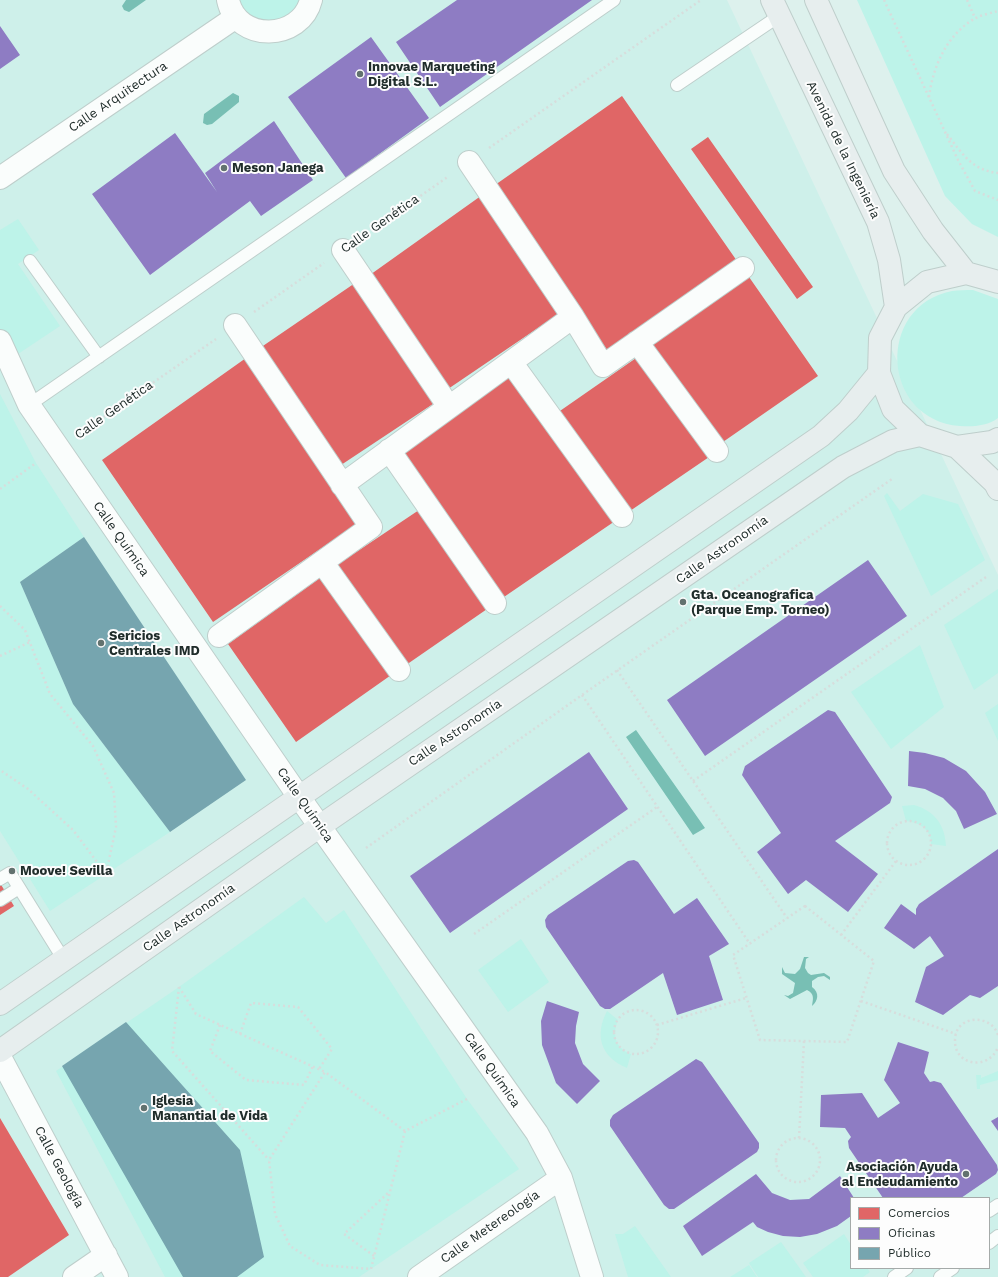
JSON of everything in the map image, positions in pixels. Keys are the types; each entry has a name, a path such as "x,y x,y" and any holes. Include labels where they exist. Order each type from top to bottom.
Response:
{"street":[{"path":"232,8 245,25 257,31 269,33 282,31 294,25 303,16 311,0"},
{"path":"816,0 894,171 933,231 966,273"},
{"name":"Calle Arquitectura","path":"0,178 232,8"},
{"name":"Avenida de la Ingeniería","path":"775,8 878,222 889,260 896,307"},
{"path":"469,162 573,317 603,366 743,268"},
{"path":"343,250 449,407"},
{"path":"998,282 966,273 927,282 896,307 880,338 879,373 893,409 920,435 957,447 995,483 998,489"},
{"path":"342,484 573,317"},
{"path":"219,636 371,527 235,325"},
{"name":"Calle Química","path":"0,341 29,405 298,797 346,862 537,1133 561,1178 592,1277"},
{"path":"637,342 717,451"},
{"path":"510,362 622,516"},
{"path":"0,1004 821,436 848,411 879,373"},
{"name":"Calle Astronomía","path":"0,1051 320,826 843,467 893,441 920,435"},
{"path":"957,447 992,442 998,439"},
{"path":"389,450 495,603"},
{"path":"322,562 399,670"},
{"name":"Calle Geología","path":"0,1057 117,1277"},
{"name":"Calle Metereología","path":"419,1277 561,1178"},
{"path":"74,1277 106,1255"}],"lane":[{"path":"29,405 614,0"},
{"path":"678,85 775,8"},
{"path":"30,261 99,356"},
{"path":"0,879 10,873 64,960"},
{"path":"0,900 19,888"},
{"path":"990,1242 998,1236"},
{"path":"894,1277 906,1269"},
{"path":"940,1277 952,1269"}],"path":[{"name":"Calle Genética","path":"59,448 700,0"},
{"path":"884,0 958,160 975,191 998,200"},
{"path":"967,0 975,18"},
{"path":"998,11 975,18 955,33 937,63 930,85 929,98 945,132 968,161 992,172 998,173"},
{"path":"0,489 36,463"},
{"path":"346,862 617,670 892,479"},
{"path":"693,782 986,578"},
{"path":"0,606 25,630 50,694 93,746 114,793 116,827 106,874 73,830 28,789 0,770"},
{"path":"0,656 30,642"},
{"path":"617,670 787,918"},
{"path":"582,695 750,944"},
{"path":"474,934 657,807"},
{"path":"906,821 915,821 923,826 929,833 931,841 928,856 922,862 914,865 906,866 896,861 891,857 887,849 886,839 890,831 897,824 906,821"},
{"path":"841,934 896,861"},
{"path":"805,906 841,934 874,961 847,1042 760,1040 733,956 805,906"},
{"path":"405,1132 325,1072 196,1014 179,987 172,1051 269,1160 275,1214 290,1246 320,1265 371,1269 405,1132 467,1099"},
{"path":"657,1025 746,998"},
{"path":"861,1001 956,1034"},
{"path":"240,1034 251,1003 298,1007 332,1049 319,1069"},
{"path":"633,1010 642,1010 650,1014 657,1025 658,1038 655,1045 642,1054 634,1055 625,1052 618,1046 614,1037 614,1028 618,1020 624,1013 633,1010"},
{"path":"998,1034 991,1023 982,1019 973,1019 964,1022 956,1034 955,1046 958,1054 965,1060 974,1063 990,1060 996,1054 998,1047"},
{"path":"220,1025 210,1050 246,1080 304,1085 313,1066"},
{"path":"799,1138 804,1041"},
{"path":"269,1160 325,1072"},
{"path":"794,1137 799,1138 812,1142 820,1157 816,1172 810,1178 795,1182 786,1179 780,1173 776,1165 775,1156 779,1147 785,1140 794,1137"},
{"path":"374,1256 344,1234 390,1190"}],"shaded area":[{"path":"0,0 727,0 998,575 998,1277 0,1277"},
{"path":"126,0 146,0 129,12 124,10 122,6"},
{"path":"228,0 311,0 269,33"},
{"path":"857,0 998,0 998,237 972,224 945,196"},
{"path":"233,93 239,96 239,102 212,124 207,125 203,123 204,114"},
{"path":"18,219 39,250 18,264 60,326 9,360 0,341 0,230"},
{"path":"973,290 998,299 998,418 990,423 960,426 934,419 915,404 902,385 898,362 900,339 910,318 927,301 952,291"},
{"path":"0,394 36,463 84,537 20,582 73,704 170,832 50,911 0,831"},
{"path":"887,493 900,511 923,494 958,504 985,560 931,596 884,496"},
{"path":"998,589 998,673 974,690 944,625"},
{"path":"920,645 944,707 891,749 851,692"},
{"path":"998,704 998,741 985,713"},
{"path":"636,730 705,828 693,835 626,737"},
{"path":"914,805 928,811 938,820 944,832 946,846 931,844 931,839 927,830 915,823 906,821 902,806"},
{"path":"304,897 326,923 344,910 467,1099 519,1169 359,1277 165,1277 56,1071 179,987"},
{"path":"521,939 549,982 508,1012 478,970"},
{"path":"804,957 809,957 806,959 805,968 808,973 811,975 824,973 830,977 830,980 824,976 818,977 812,981 812,987 815,989 817,997 816,1002 812,1006 812,995 807,990 790,999 784,995 788,996 793,993 795,983 782,974 782,967 785,973 795,974 800,969"},
{"path":"607,1011 618,1020 615,1036 618,1045 631,1054 627,1068 611,1058 602,1045 601,1029"},
{"path":"998,1071 998,1080 980,1085 980,1089 977,1089 976,1075 981,1075 981,1078"},
{"path":"635,1226 671,1277 628,1277 615,1234 623,1234"},
{"path":"844,1234 850,1243 850,1269 868,1269 870,1272 863,1277 813,1277 803,1263"},
{"path":"781,1242 806,1277 758,1277 749,1263"},
{"path":"749,1265 757,1277 730,1277"}],"building: Comercios":[{"path":"622,96 737,261 607,350 495,185"},
{"path":"708,137 813,287 797,299 691,149"},
{"path":"485,193 563,311 448,389 367,277"},
{"path":"749,277 818,376 720,444 649,347"},
{"path":"358,281 439,400 338,467 257,350"},
{"path":"639,356 712,455 627,513 557,413"},
{"path":"246,358 360,522 213,622 102,460"},
{"path":"512,374 618,519 501,599 399,454"},
{"path":"422,508 490,607 406,665 334,567"},
{"path":"324,575 394,673 296,742 228,644"},
{"path":"0,883 14,906 0,915"},
{"path":"0,1118 69,1235 8,1277 0,1277"}],"building: Oficinas":[{"path":"457,0 592,0 440,107 396,42"},
{"path":"0,26 20,55 0,69"},
{"path":"371,37 429,118 346,178 288,97"},
{"path":"274,121 313,180 261,216 250,201 150,275 92,194 175,133 217,192 205,173"},
{"path":"868,560 907,616 705,756 667,700"},
{"path":"828,710 835,712 892,797 890,803 835,841 878,874 848,912 806,880 788,894 757,852 781,833 742,775 745,766"},
{"path":"909,751 944,758 966,771 985,792 997,814 964,829 956,811 943,798 925,789 908,786"},
{"path":"589,752 628,809 450,933 410,876"},
{"path":"998,849 998,986 980,998 970,995 943,1015 915,1002 926,967 944,956 930,936 914,949 884,928 901,904 916,915 916,909 919,904"},
{"path":"634,860 638,862 674,914 697,898 729,944 709,956 723,1000 677,1015 663,973 610,1009 605,1009 600,1006 546,927 545,920 548,915 628,861"},
{"path":"547,1001 579,1012 575,1043 583,1064 600,1081 577,1104 556,1083 542,1045 541,1021"},
{"path":"898,1042 929,1052 924,1073 930,1082 934,1081 941,1083 997,1165 998,1170 996,1174 962,1197 882,1197 849,1148 848,1141 851,1137 845,1128 820,1127 821,1095 862,1093 878,1118 900,1103 884,1080"},
{"path":"696,1059 702,1062 759,1143 759,1148 757,1152 674,1209 669,1209 664,1205 610,1126 610,1120 613,1115"},
{"path":"998,1117 998,1131 991,1121"},
{"path":"756,1174 772,1193 790,1200 809,1199 840,1176 853,1197 850,1197 850,1217 837,1226 817,1234 800,1237 783,1236 757,1227 753,1222 702,1256 683,1226"}],"building: Público":[{"name":"Sericios Centrales IMD","path":"84,537 246,780 170,832 73,704 20,582"},
{"name":"Iglesia Manantial de Vida","path":"126,1022 240,1150 264,1257 237,1277 183,1277 62,1066"}],"place":[{"name":"Innovae Marqueting Digital S.L.","path":"360,74"},
{"name":"Meson Janega","path":"224,168"},
{"name":"Gta. Oceanografica (Parque Emp. Torneo)","path":"683,602"},
{"name":"Sericios Centrales IMD","path":"101,643"},
{"name":"Moove! Sevilla","path":"12,871"},
{"name":"Iglesia Manantial de Vida","path":"144,1108"},
{"name":"Asociación Ayuda al Endeudamiento","path":"966,1174"}]}
